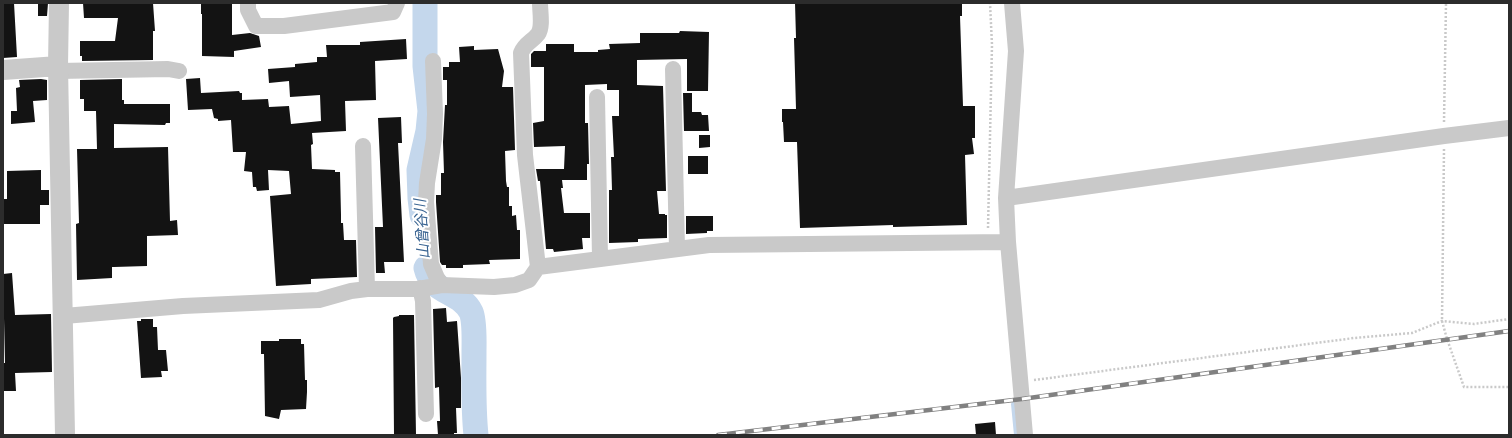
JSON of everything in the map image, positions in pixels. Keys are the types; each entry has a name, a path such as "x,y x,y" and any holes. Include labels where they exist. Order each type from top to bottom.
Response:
{"street":[{"path":"59,3 58,68 64,316 65,435"},
{"path":"248,3 248,10 256,26 284,26 393,12 397,3"},
{"path":"64,316 182,306 319,300 351,291 367,289 432,286 494,288 515,285 529,280 538,266 525,155 521,53 523,47 538,34 540,27 540,3"},
{"path":"1012,3 1016,51 1006,198 1008,242 1025,435"},
{"path":"426,414 423,301 437,278 431,264 426,202 427,183 434,139 435,114 433,61"},
{"path":"3,70 58,68 168,69 179,71"},
{"path":"673,68 676,249"},
{"path":"598,97 600,258"},
{"path":"1006,198 1509,128"},
{"path":"363,146 367,289"},
{"path":"538,266 709,245 1008,242"}],"path":[{"path":"988,242 992,45 990,3"},
{"path":"1446,3 1442,321 1464,388 1509,387"},
{"path":"1020,382 1354,338 1412,333 1442,321 1474,324 1509,319"}],"building":[{"path":"3,3 14,3 17,57 3,58"},
{"path":"38,3 48,3 47,16 38,16"},
{"path":"83,3 153,3 155,31 153,31 153,60 82,61 82,56 80,56 80,41 115,41 118,18 84,18"},
{"path":"201,3 232,3 232,35 250,33 259,36 261,47 234,51 234,57 202,56"},
{"path":"795,3 962,3 962,16 960,16 963,106 975,106 975,138 972,138 974,154 965,155 967,225 893,227 893,225 800,228 797,142 784,142 782,122 782,109 796,109 794,38 796,38"},
{"path":"680,31 709,32 708,91 687,91 687,59 637,60 637,85 663,86 666,191 657,191 659,214 667,215 667,238 638,239 638,242 609,243 609,190 612,190 611,157 614,157 612,116 619,116 619,90 607,90 607,84 585,85 585,123 588,123 589,164 587,164 587,180 562,180 563,188 561,188 564,213 590,213 590,238 582,238 583,249 554,252 553,249 546,249 540,181 538,181 536,169 564,169 565,146 534,147 533,123 544,121 544,67 531,67 531,54 534,51 546,51 546,44 574,44 574,52 598,52 598,50 610,49 609,44 640,43 640,33 679,33"},
{"path":"406,39 407,59 375,61 376,100 345,101 346,131 312,133 312,169 335,170 335,172 340,172 341,223 343,223 344,240 356,240 357,277 311,279 311,284 276,286 270,196 291,194 289,171 268,170 269,190 257,191 256,187 253,187 252,172 244,171 246,152 233,152 231,120 218,121 218,119 214,118 212,109 188,110 186,79 200,78 201,93 239,91 242,93 242,100 268,99 269,107 289,106 291,124 321,121 320,95 290,97 289,81 269,83 268,69 295,67 295,64 317,62 317,57 327,57 326,45 360,45 360,42"},
{"path":"474,46 474,50 498,49 504,71 502,87 513,87 515,150 505,151 506,181 507,187 509,187 509,206 512,206 512,216 516,215 517,230 520,230 520,259 489,260 490,264 463,265 463,268 446,268 446,265 442,265 440,262 436,202 436,195 441,195 441,173 444,173 443,142 445,105 447,105 447,80 443,80 443,67 449,67 449,62 460,62 459,47"},
{"path":"122,79 122,100 124,100 124,104 170,104 170,123 166,123 165,125 114,124 114,148 168,147 170,221 177,220 178,235 147,236 147,266 112,267 112,278 77,280 76,224 79,223 77,149 97,149 96,111 84,111 84,99 80,99 80,80"},
{"path":"19,80 47,80 47,100 33,101 35,122 11,124 11,111 17,111 16,88 20,87"},
{"path":"683,93 692,93 692,112 701,112 702,115 708,115 709,131 684,131"},
{"path":"401,117 402,143 398,143 404,262 384,262 385,273 376,273 375,227 383,227 378,118"},
{"path":"699,135 710,135 710,147 699,148"},
{"path":"688,156 708,156 708,174 688,174"},
{"path":"41,170 41,190 49,190 49,205 40,205 40,224 3,224 3,199 7,199 7,171"},
{"path":"686,216 713,216 713,231 707,231 707,233 686,234"},
{"path":"12,273 15,315 51,314 52,372 15,373 16,391 3,391 3,363 5,363 3,274"},
{"path":"446,308 447,322 457,321 461,378 461,408 456,408 457,433 454,433 454,435 438,435 437,421 440,421 439,387 435,388 433,309"},
{"path":"399,315 414,315 416,435 394,435 393,318"},
{"path":"141,319 153,319 153,327 157,327 158,350 166,350 168,371 161,371 162,377 141,378 137,321 141,321"},
{"path":"279,339 301,339 301,344 304,344 305,380 307,380 307,392 306,409 281,410 279,419 265,416 264,354 261,354 261,341 279,341"},
{"path":"995,422 996,435 976,435 975,424"}],"waterway":[{"name":"山曾谷川","path":"422,215 419,170 428,131 430,111 425,66 425,3"},
{"name":"山曾谷川","path":"426,268 434,283 461,300 471,312 474,331 474,404 476,435"},
{"path":"1013,404 1016,435"}],"railway":[{"path":"718,435 1022,399 1509,331"}]}
